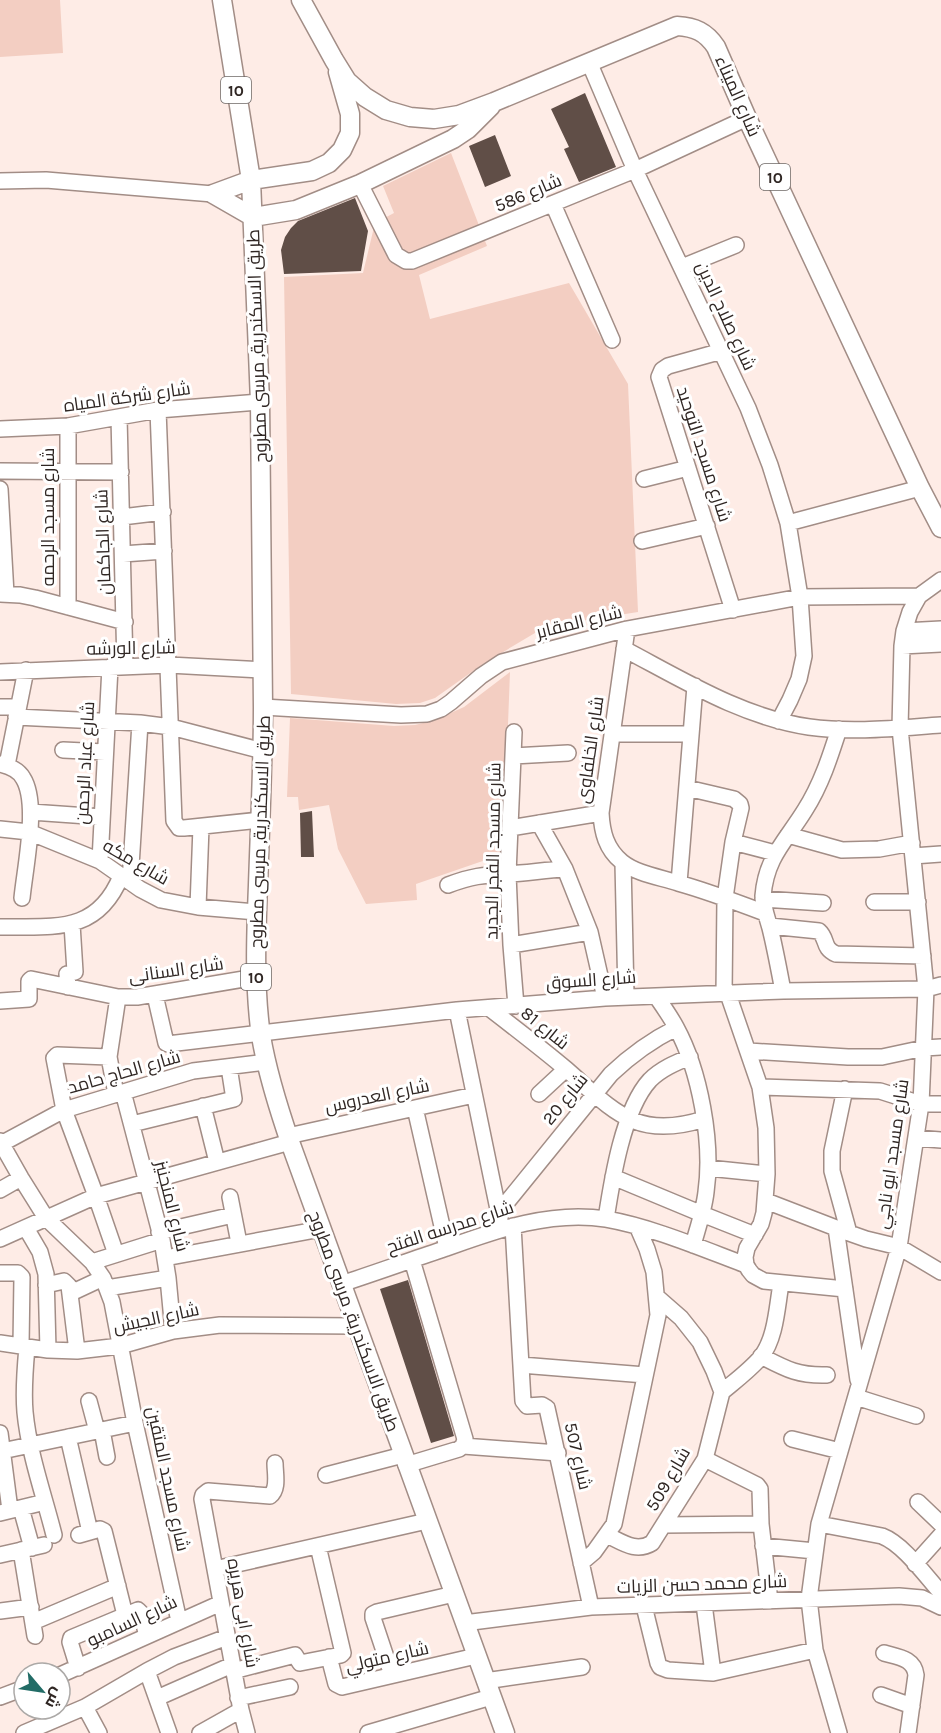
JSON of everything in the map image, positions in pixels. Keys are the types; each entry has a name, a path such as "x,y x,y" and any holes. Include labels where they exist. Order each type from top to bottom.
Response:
{"main road":[{"name":"طريق الاسكندرية, مرسى مطروح","path":"222,0 251,180 260,402 263,751 256,977 261,1034 266,1062 289,1139 505,1733"},
{"name":"10","path":"301,0 347,81 365,97 386,110 410,117 434,119 459,115 494,102"},
{"name":"شارع الميناء","path":"494,102 677,26 689,26 700,30 709,38 716,47 747,118 941,528"},
{"name":"10","path":"213,194 251,180 312,171 329,163 342,150 350,133 350,114 334,60"},
{"name":"10","path":"253,217 296,210 360,184 453,139 482,117 494,102"},
{"path":"213,194 253,217"}],"street":[{"name":"شارع صلاح الدين","path":"590,62 635,170 722,351 759,437 788,523 800,597 804,656 799,679 779,721"},
{"name":"شارع 586","path":"360,184 396,255 406,261 418,260 635,170 747,118"},
{"path":"0,181 46,180 213,194"},
{"path":"553,204 612,340"},
{"path":"682,267 736,245"},
{"name":"شارع مسجد التوحيد","path":"722,351 668,366 662,370 659,377 733,610"},
{"name":"شارع شركة المياه","path":"0,429 68,426 158,410 260,402"},
{"path":"158,410 174,821 179,828 260,820"},
{"name":"شارع الجاكمان","path":"118,667 125,622 119,417"},
{"name":"شارع مسجد الرحمه","path":"68,426 68,607"},
{"path":"644,479 688,468"},
{"path":"0,471 121,472"},
{"path":"788,523 921,488"},
{"path":"0,489 3,594 28,596 125,622"},
{"path":"122,517 163,512"},
{"path":"642,541 706,526"},
{"path":"123,554 164,551"},
{"name":"شارع مسجد ابو ناجي","path":"836,1733 815,1650 809,1599 819,1524 899,1247 921,1104 924,1048 934,987 923,956 900,728 903,638 910,612 919,596 941,580"},
{"name":"شارع المقابر","path":"263,706 401,715 427,714 441,709 502,662 627,629 800,597 919,596"},
{"name":"شارع الخلفاوى","path":"623,863 606,841 601,813 627,629"},
{"path":"903,638 941,629"},
{"path":"903,638 941,644"},
{"path":"624,649 695,687 732,704 779,721 809,727 872,730 941,725"},
{"name":"شارع الورشه","path":"0,672 169,665 263,670"},
{"name":"شارع عباد الرحمن","path":"100,861 107,721 118,667"},
{"path":"22,898 31,812 30,797 22,776 15,769 3,764 26,670"},
{"path":"679,883 695,687"},
{"path":"0,707 17,712 171,728 263,751"},
{"path":"0,927 72,924 97,911 125,879 140,723"},
{"path":"783,991 766,913 766,875 775,853 805,811 819,785 839,729"},
{"name":"شارع مسجد الفجر الجديد","path":"514,732 508,874 516,1006"},
{"path":"612,734 691,734"},
{"path":"63,750 105,752"},
{"path":"513,756 568,753"},
{"path":"687,788 738,801 741,808 733,842 725,898 726,994 749,1051 760,1086 766,1128 767,1174 764,1213 747,1248 746,1265"},
{"path":"31,812 102,817"},
{"path":"510,828 601,813"},
{"path":"539,823 565,869 590,932 605,998"},
{"path":"198,907 201,827"},
{"name":"شارع مكه","path":"0,829 29,832 100,861 161,900 198,907 257,912"},
{"path":"788,835 842,850 913,850 941,854"},
{"path":"733,842 775,853"},
{"path":"626,996 623,863 644,873 819,931 823,934 827,948 836,954 923,956"},
{"path":"448,885 487,874 565,869"},
{"path":"874,902 918,902"},
{"path":"766,913 823,903"},
{"path":"68,987 67,973 75,972 72,924"},
{"path":"511,945 590,932"},
{"name":"شارع السنانى","path":"0,1001 29,999 29,981 32,980 118,997 137,997 256,977"},
{"name":"شارع السوق","path":"155,995 167,1044 457,1010 626,996 934,987"},
{"path":"656,996 676,1028 690,1057 699,1088 704,1119 708,1168 706,1191 693,1245"},
{"name":"شارع المنجنيز","path":"118,997 109,1057 119,1093 132,1124 160,1236 174,1331"},
{"name":"شارع 81","path":"489,1008 566,1069 604,1104 629,1119 665,1128 684,1126 704,1119"},
{"name":"شارع 507","path":"457,1010 499,1212 507,1227 523,1403 527,1406 542,1404 547,1408 591,1607"},
{"name":"شارع 20","path":"499,1212 611,1074 652,1040 676,1028"},
{"path":"749,1051 882,1057 924,1048 941,1047"},
{"path":"109,1057 57,1055 54,1058 64,1110 116,1254"},
{"path":"606,1219 613,1177 637,1098 651,1080 669,1066 690,1057"},
{"name":"شارع الحاج حامد","path":"1,1143 64,1110 119,1093 193,1071 266,1062"},
{"path":"132,1124 234,1098 229,1067"},
{"path":"539,1094 566,1069"},
{"path":"760,1086 880,1091 921,1104 941,1104"},
{"path":"845,1089 832,1151 832,1171 842,1231 857,1391 916,1416"},
{"name":"شارع العدروس","path":"0,1239 96,1196 289,1139 474,1095"},
{"path":"203,1106 217,1162"},
{"path":"415,1108 447,1248"},
{"path":"916,1138 941,1140"},
{"name":"شارع مسجد المتقين","path":"1,1143 46,1218 92,1262 105,1283 112,1302 135,1423 178,1621"},
{"path":"708,1168 767,1174"},
{"path":"613,1177 755,1235"},
{"path":"0,1190 21,1179"},
{"path":"230,1197 239,1243"},
{"path":"766,1201 842,1231 899,1247 941,1272"},
{"path":"92,1262 160,1236 233,1215"},
{"name":"شارع مدرسه الفتح","path":"341,1284 507,1227 551,1219 579,1217 606,1219 637,1226 693,1245 746,1265 758,1279 770,1283 846,1289"},
{"path":"581,1563 594,1552 614,1524 658,1315 654,1272 637,1226"},
{"path":"26,1228 40,1252 46,1274 48,1350"},
{"path":"165,1258 321,1229"},
{"path":"412,1260 464,1432 463,1446"},
{"path":"0,1273 18,1273 22,1277 25,1413 30,1445 45,1502 38,1545 33,1622"},
{"path":"70,1293 105,1283 168,1278"},
{"path":"46,1285 64,1281 69,1286 76,1352"},
{"path":"657,1297 681,1318 700,1342 722,1392 761,1356 771,1336 781,1284"},
{"name":"شارع الجيش","path":"0,1343 76,1352 120,1346 174,1331 220,1325 356,1326"},
{"path":"761,1356 795,1373 827,1375"},
{"path":"521,1365 645,1375"},
{"name":"شارع 509","path":"607,1535 638,1548 652,1543 705,1459 722,1392"},
{"path":"89,1401 107,1457"},
{"path":"2,1451 135,1423"},
{"path":"0,1433 10,1510 38,1545"},
{"path":"68,1437 84,1533 100,1529 104,1531 125,1615"},
{"path":"792,1439 840,1451"},
{"path":"326,1475 459,1449 463,1446 558,1453"},
{"path":"705,1459 757,1485 761,1494 760,1524 770,1601"},
{"name":"شارع ابى هريره","path":"247,1733 202,1499 208,1491 270,1496 276,1487 275,1463"},
{"path":"10,1510 45,1502"},
{"path":"918,1502 941,1524"},
{"path":"215,1569 427,1521"},
{"path":"664,1525 760,1524"},
{"path":"819,1524 889,1538 900,1547 941,1593"},
{"path":"915,1564 941,1535"},
{"path":"0,1555 38,1545"},
{"path":"157,1698 233,1668 295,1655 300,1663 336,1653 318,1546"},
{"path":"763,1546 815,1551"},
{"path":"0,1611 33,1622 118,1586"},
{"path":"392,1675 373,1614 454,1594"},
{"name":"شارع محمد حسن الزيات","path":"464,1623 591,1607 809,1599 911,1596 922,1598 941,1607"},
{"name":"شارع السامبو","path":"72,1670 221,1603"},
{"path":"704,1604 712,1673"},
{"path":"644,1606 658,1663 660,1667 668,1670 712,1673 815,1650"},
{"path":"78,1668 70,1642 71,1638 135,1610 140,1611 147,1636"},
{"path":"34,1731 85,1707 147,1671 227,1637"},
{"name":"شارع متولي","path":"336,1653 336,1684 340,1687 476,1656"},
{"path":"884,1653 906,1660 915,1668 908,1733"},
{"path":"368,1733 488,1689 582,1666"},
{"path":"147,1671 169,1733"},
{"path":"200,1733 240,1704 290,1687"},
{"path":"881,1695 912,1707"},
{"path":"85,1707 99,1733"}],"shaded area":[{"path":"0,0 60,0 63,53 0,57"},
{"path":"451,153 487,246 419,275 430,319 569,283 628,384 638,612 555,625 540,630 483,664 435,698 420,703 396,704 291,694 284,277 363,273 375,223 394,213 383,186"},
{"path":"510,672 503,854 416,884 417,900 366,904 338,849 329,805 299,810 298,797 287,797 290,718 394,726 415,725 435,720 464,707"}],"building":[{"path":"585,93 616,167 579,182 564,149 569,147 551,109"},
{"path":"495,135 511,176 485,187 469,146"},
{"path":"355,198 368,231 361,271 284,274 281,250 291,228 298,221"},
{"path":"312,811 314,857 301,857 300,813"},
{"path":"408,1280 454,1436 431,1443 380,1289"}]}
